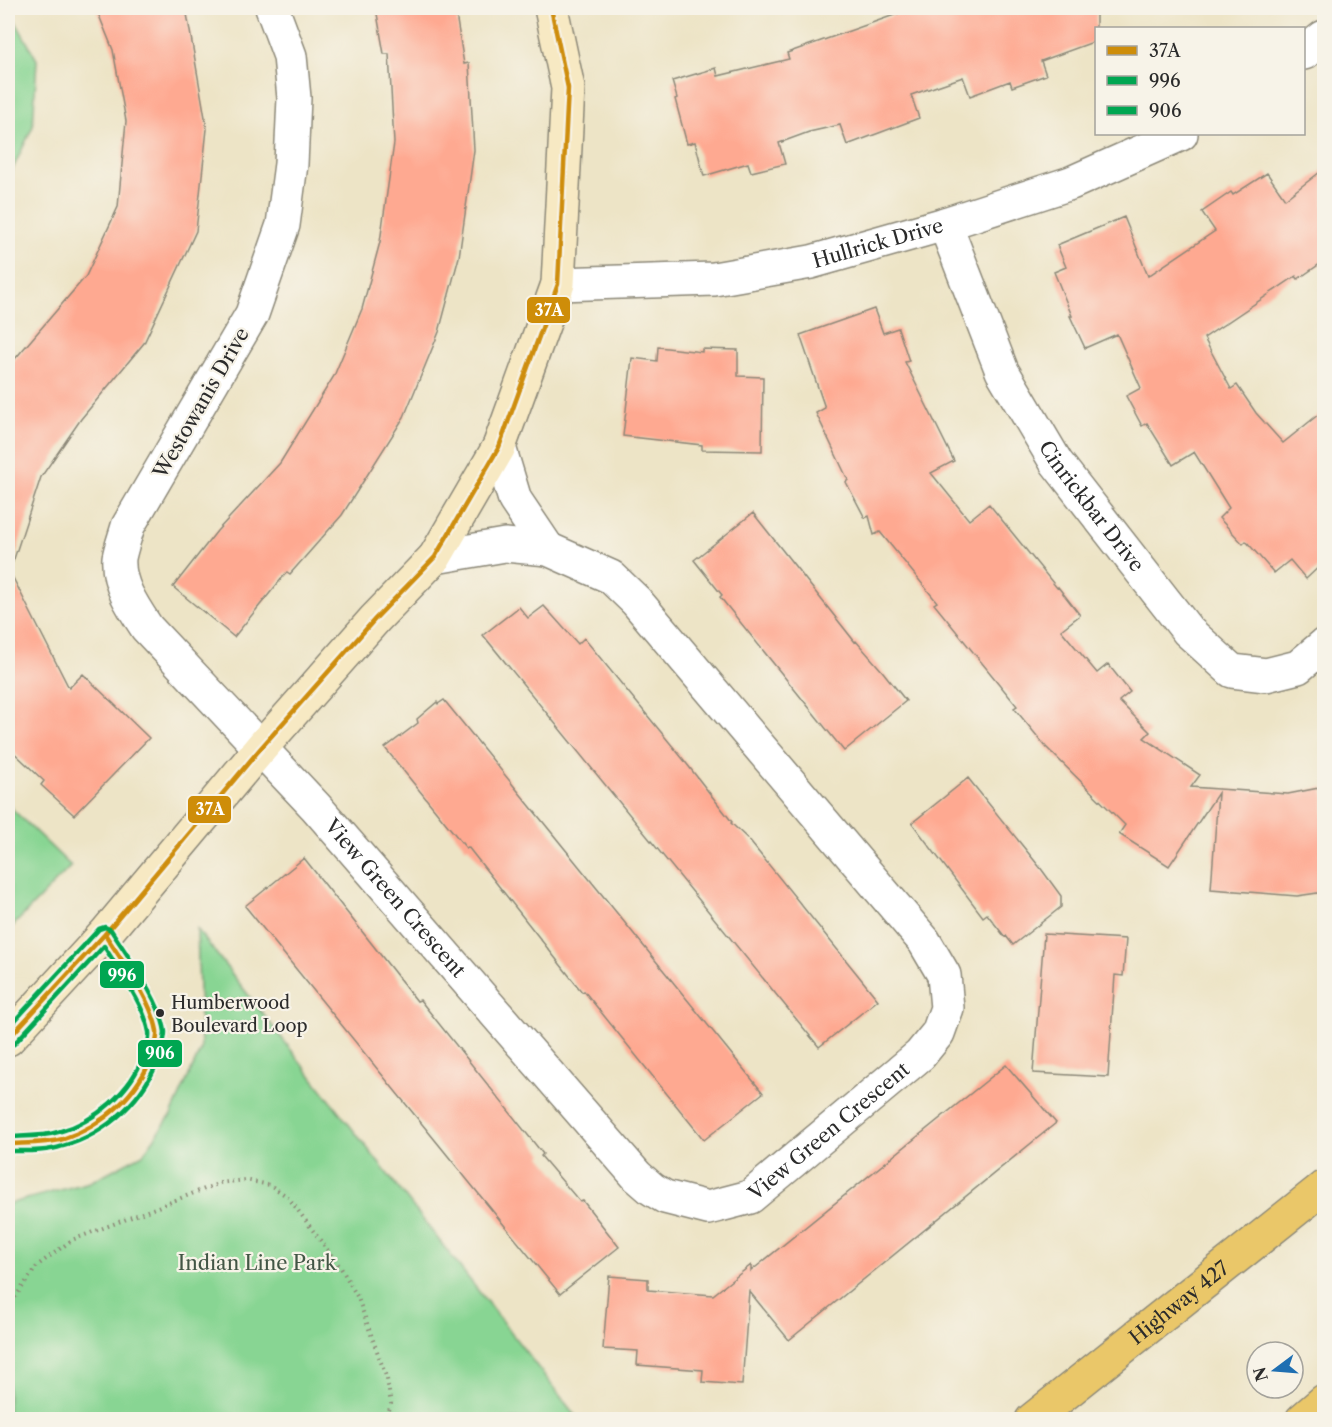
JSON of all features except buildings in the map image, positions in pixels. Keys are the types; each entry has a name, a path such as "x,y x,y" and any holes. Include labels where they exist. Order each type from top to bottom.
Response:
{"highway":[{"name":"Highway 427","path":"1032,1419 1324,1187"},
{"path":"1304,1419 1324,1401"},
{"path":"1304,1419 1324,1407"}],"street":[{"name":"Westowanis Drive","path":"260,749 147,628 124,590 119,560 128,526 252,314 283,225 291,164 294,98 290,56 272,8"},
{"path":"8,1039 105,934 260,749 375,619 435,557 499,447 558,284 568,88 551,8"},
{"path":"1305,52 1324,38"},
{"name":"Hullrick Drive","path":"558,284 714,279 811,262 945,224 1071,183 1179,135"},
{"name":"Cinrickbar Drive","path":"945,224 1002,371 1050,452 1188,631 1232,671 1266,675 1298,667 1324,645"},
{"path":"499,447 515,500 548,549"},
{"name":"View Green Crescent","path":"260,749 316,807 637,1176 665,1197 708,1208 750,1197 920,1055 938,1033 947,1008 944,975 924,941 636,601 611,577 548,549 505,545 435,557"}],"lane":[{"path":"8,1143 62,1139 91,1127 123,1102 152,1059 157,1035 153,1017 105,934"}],"path":[{"path":"8,1307 38,1266 72,1240 220,1183 245,1180 270,1185 288,1197 341,1268 358,1298 387,1379 391,1404 386,1419"}],"green space":[{"path":"8,8 37,60 33,126 8,179"},
{"path":"8,805 71,866 8,931"},
{"name":"Indian Line Park","path":"197,929 578,1419 8,1419 8,1204 90,1182 143,1154 171,1115 201,1049"}],"transit line":[{"name":"37A","path":"8,1039 105,934 260,749 375,619 435,557 499,447 558,284 568,88 551,8"},
{"name":"906","path":"8,1028 99,929 105,927 111,930 151,993 165,1032 154,1070 145,1085 123,1112 109,1123 95,1133 57,1148 8,1151"},
{"name":"37A","path":"8,1144 56,1141 92,1126 129,1095 147,1068 157,1039 154,1019 142,993 105,934"},
{"name":"996","path":"8,1137 52,1134 72,1127 98,1113 131,1080 146,1049 149,1032 137,999 104,946 14,1044"}],"place":[{"name":"Humberwood Boulevard Loop","path":"160,1013"}]}
